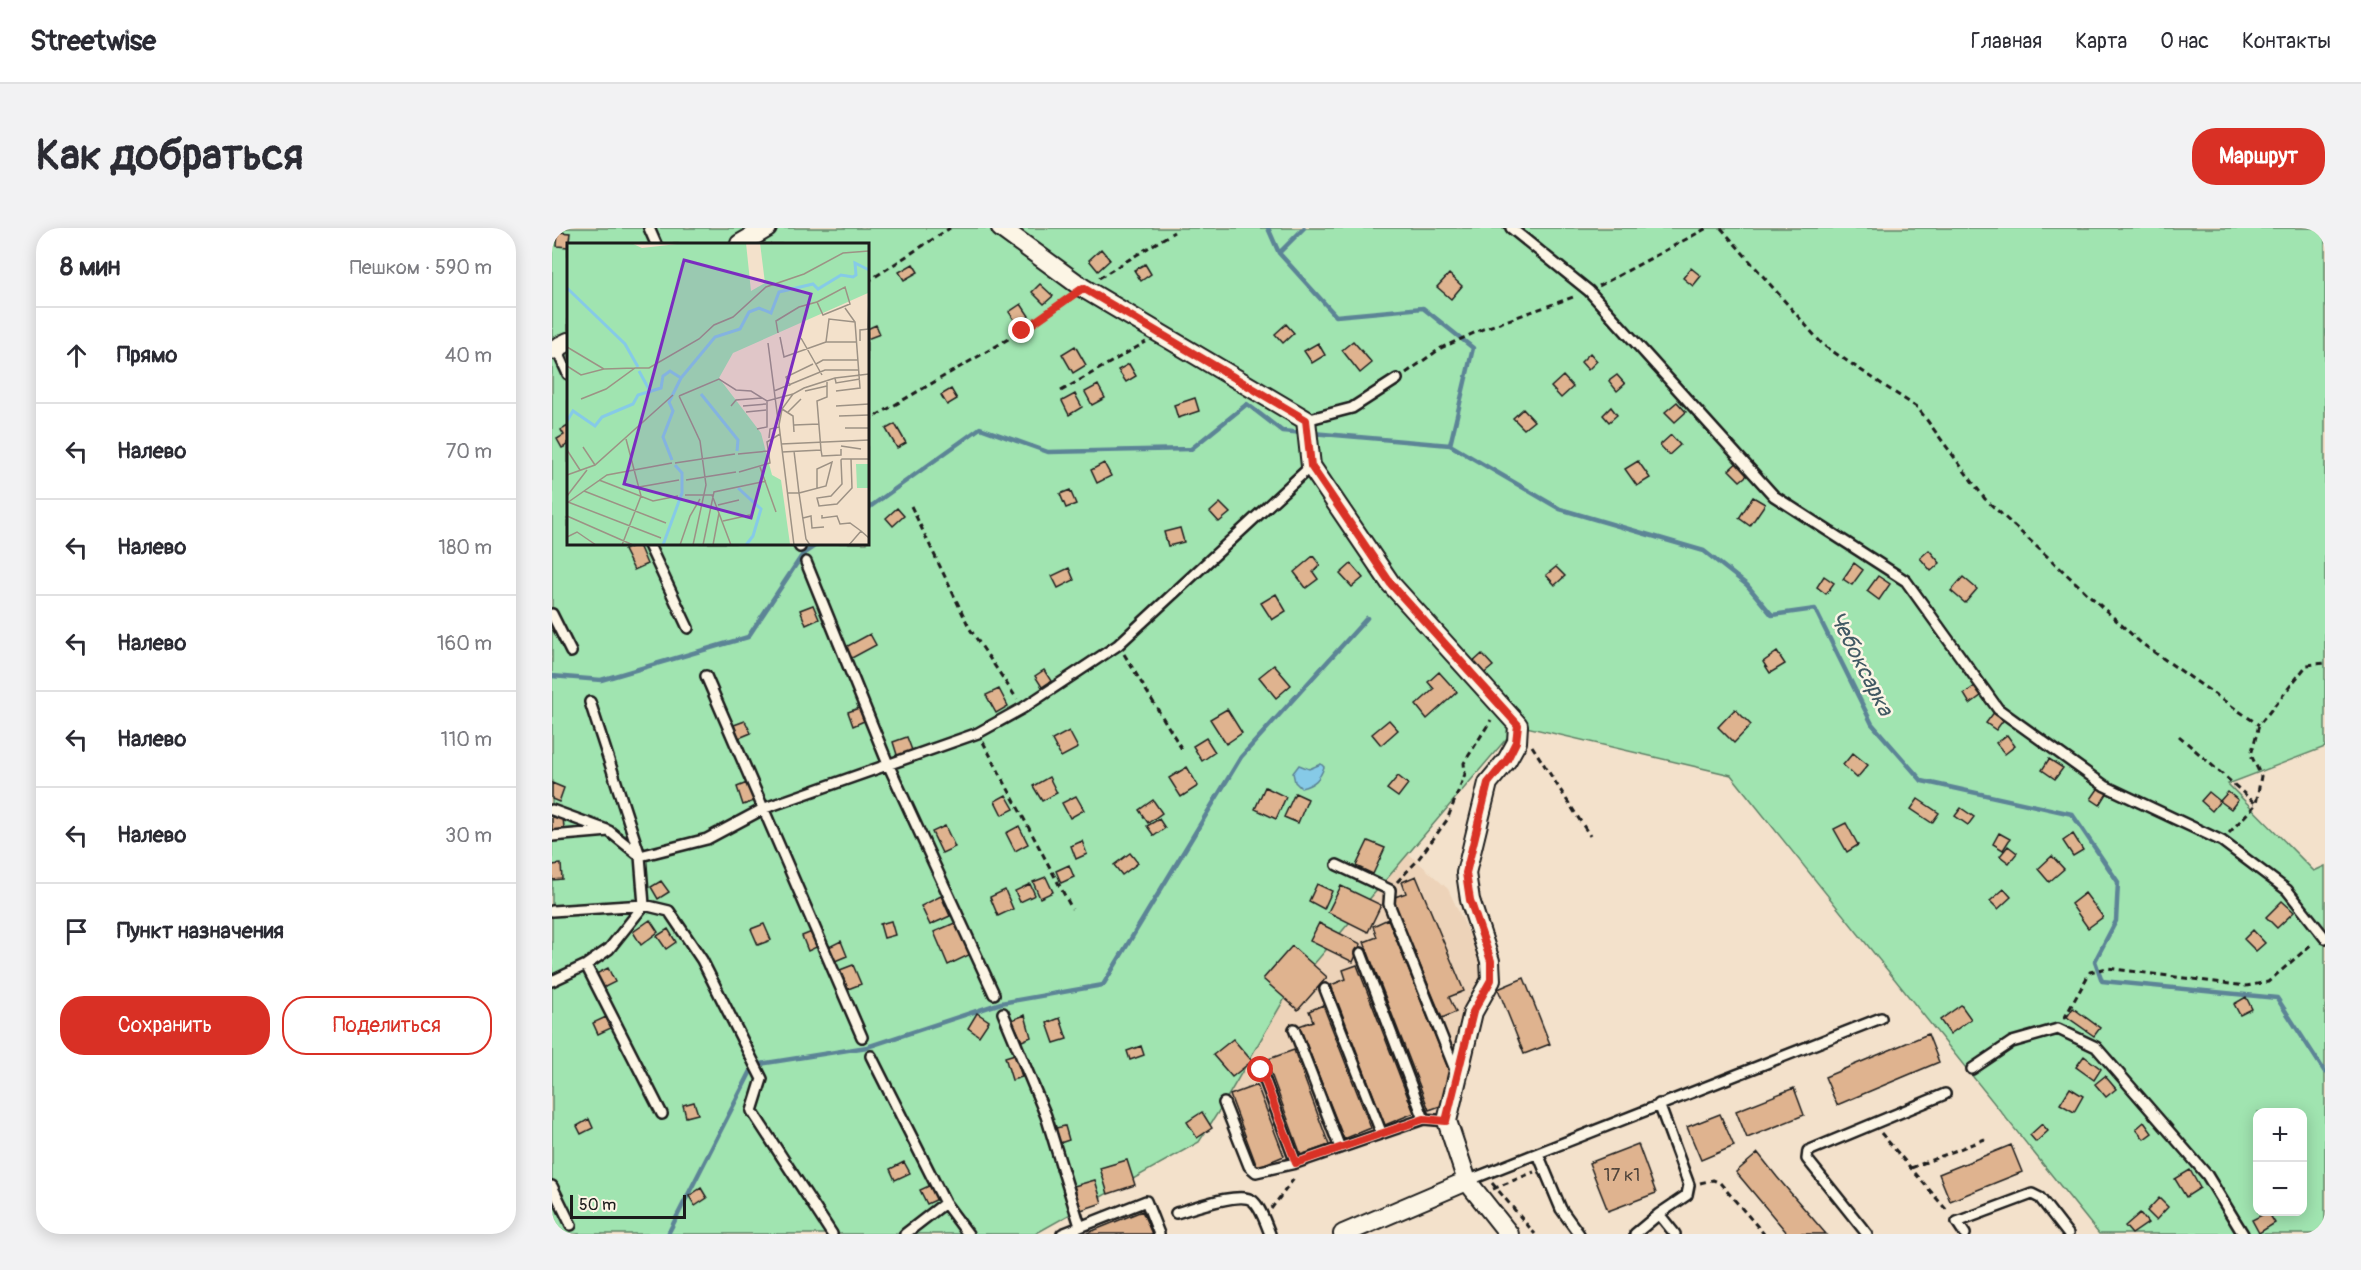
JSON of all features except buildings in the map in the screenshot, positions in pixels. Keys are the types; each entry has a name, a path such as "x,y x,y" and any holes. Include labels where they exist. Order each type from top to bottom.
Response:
{"street":[{"path":"743,243 767,228"},
{"path":"1001,228 1083,288 1306,420 1311,466 1391,584 1518,725 1516,742 1512,751 1488,783 1466,873 1470,900 1491,961 1491,980 1473,1012 1446,1121 1467,1181 1509,1234"},
{"path":"1343,1234 1467,1181"}],"lane":[{"path":"649,228 656,243"},
{"path":"1511,228 1589,291 1774,496 1906,581 1998,709 2105,786 2222,841 2287,890 2324,936"},
{"path":"559,347 567,371"},
{"path":"1306,420 1352,408 1397,379"},
{"path":"640,856 707,839 765,808 978,733 1023,708 1118,645 1311,466"},
{"path":"648,544 688,628"},
{"path":"806,562 888,765 994,994"},
{"path":"552,614 571,652"},
{"path":"706,676 862,1037"},
{"path":"552,981 586,965 609,949 644,905 640,856 591,702"},
{"path":"552,810 609,831 640,856"},
{"path":"552,836 609,831"},
{"path":"1337,865 1390,890 1389,904 1458,1077"},
{"path":"552,911 644,905 669,911 702,960 762,1079 752,1112 832,1234"},
{"path":"1361,953 1424,1119"},
{"path":"586,965 662,1114"},
{"path":"1325,989 1381,1132"},
{"path":"1002,1013 1046,1116 1080,1226"},
{"path":"1467,1181 1881,1018"},
{"path":"1294,1029 1340,1148"},
{"path":"1972,1070 2012,1042 2058,1029 2096,1047 2207,1175 2243,1234"},
{"path":"871,1056 945,1203 968,1234"},
{"path":"1261,1070 1296,1163"},
{"path":"1867,1234 1807,1159 1808,1151 1945,1094"},
{"path":"1224,1104 1249,1167 1256,1172 1296,1163 1424,1119 1446,1121"},
{"path":"1635,1234 1686,1195 1689,1185 1659,1104"},
{"path":"1538,1154 1560,1209 1579,1234"},
{"path":"552,1186 571,1225"},
{"path":"1965,1234 1957,1222 2032,1194 2040,1198 2068,1234"},
{"path":"1176,1213 1233,1197 1247,1198 1253,1201 1270,1234"},
{"path":"1062,1234 1146,1201 1159,1234"},
{"path":"905,1234 945,1203"},
{"path":"1659,1214 1675,1234"}],"path":[{"path":"868,281 950,228"},
{"path":"1397,379 1441,348 1589,291 1707,228"},
{"path":"1720,228 1823,345 1918,408 1984,500 2141,643 2259,725"},
{"path":"868,421 1022,331 1083,288 1174,232"},
{"path":"1061,391 1160,334"},
{"path":"911,506 970,629 1023,708"},
{"path":"1118,645 1184,751"},
{"path":"2222,841 2256,804 2261,776 2251,755 2259,725 2307,665 2325,663"},
{"path":"1390,890 1417,861 1447,820 1465,774 1464,763 1500,705"},
{"path":"1518,725 1590,836"},
{"path":"978,733 1072,909"},
{"path":"2179,736 2256,804"},
{"path":"2058,1029 2090,972 2107,968 2246,986 2268,982 2324,936"},
{"path":"1873,1123 1957,1222"},
{"path":"1910,1168 1985,1139"},
{"path":"1264,1219 1298,1174 1296,1163"},
{"path":"1485,1174 1535,1234"},
{"path":"1689,1185 1713,1180 1720,1183 1764,1234"}],"shaded area":[{"path":"1408,853 1448,889 1491,980 1447,1121 1424,1119 1256,1172 1224,1104 1285,998"}],"green space":[{"path":"552,228 2325,228 2325,747 2228,784 2314,871 2325,866 2325,1234 2099,1234 1731,775 1518,725 1285,998 1199,1142 1035,1234 552,1234"}],"water":[{"path":"1321,764 1324,767 1313,783 1301,788 1295,782 1293,773 1299,765 1309,769"}],"waterway":[{"name":"Чебоксарка","path":"1268,228 1279,253 1336,316 1423,308 1473,348 1450,445 1560,509 1704,551 1747,585 1772,615 1815,609 1872,724 1922,781 2072,814 2118,882 2116,921 2095,961 2102,981 2277,998 2325,1072"},
{"path":"1279,253 1304,228"},
{"path":"868,508 980,428 1048,452 1191,449 1247,404 1282,431 1304,433"},
{"path":"1312,433 1450,445"},
{"path":"552,676 601,680 748,637 803,554 818,544"},
{"path":"668,1234 754,1065 867,1047 1001,1003 1103,985 1241,757 1367,618"}],"route":[{"path":"1022,331 1083,288 1306,420 1311,466 1391,584 1518,725 1516,742 1507,760 1488,783 1466,873 1470,900 1491,961 1491,980 1473,1012 1446,1121 1424,1119 1296,1163 1261,1070"}]}
